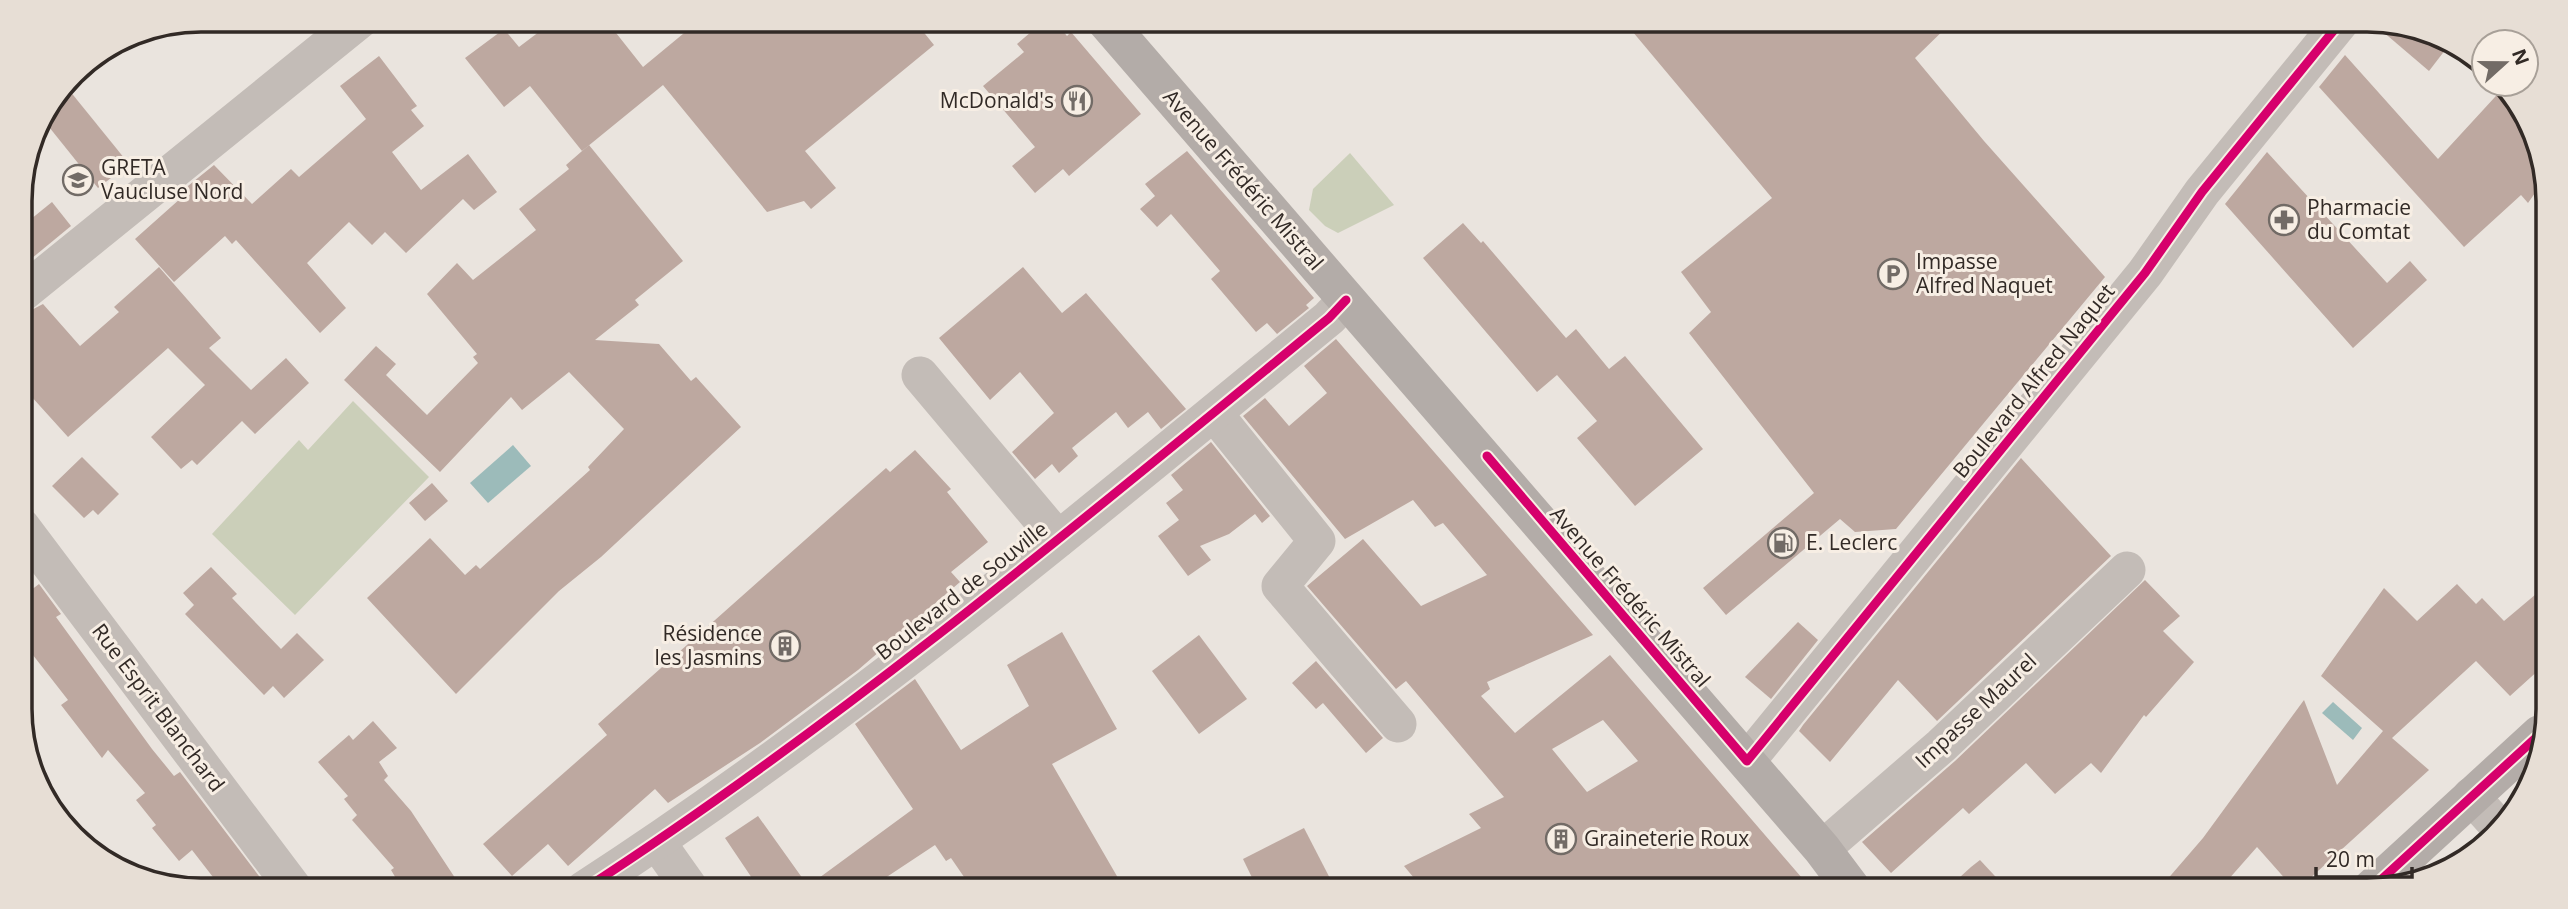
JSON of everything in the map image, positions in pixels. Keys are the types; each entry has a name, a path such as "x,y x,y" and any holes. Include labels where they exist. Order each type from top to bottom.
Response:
{"main road":[{"name":"Avenue Frédéric Mistral","path":"1115,32 1346,300 1487,456 1822,849 1842,877"},
{"path":"2385,876 2533,740"}],"street":[{"path":"32,285 345,32"},
{"name":"Boulevard Alfred Naquet","path":"1747,761 2145,273 2202,192 2332,32"},
{"name":"Boulevard de Souville","path":"602,878 748,778 1058,540 1329,318 1346,300"},
{"path":"920,375 1058,540"},
{"path":"1214,413 1317,541 1280,586 1398,724"},
{"name":"Rue Esprit Blanchard","path":"32,539 286,878"},
{"name":"Impasse Maurel","path":"1822,849 1941,746 2127,570"},
{"path":"2471,796 2494,821"},
{"path":"657,842 682,878"}],"green space":[{"path":"1350,153 1394,205 1338,233 1325,226 1309,210 1313,189"},
{"path":"353,401 429,477 295,615 212,534 299,440 308,450"}],"water":[{"path":"513,445 531,466 488,503 470,483"},
{"path":"2333,702 2362,728 2353,740 2322,713"}],"building":[{"path":"500,32 506,32 519,47 539,32 615,32 643,67 685,32 924,32 934,45 805,151 836,188 811,209 804,201 767,212 663,85 582,151 530,86 504,107 465,58"},
{"path":"1031,32 1064,32 1067,36 1071,32 1141,114 1069,176 1063,169 1035,193 1012,166 1035,147 983,86 1024,52 1017,44"},
{"name":"Impasse Alfred Naquet","path":"1633,32 1942,32 1915,58 1984,141 2105,277 1896,529 1855,532 1840,519 1726,615 1703,588 1814,493 1689,333 1711,312 1681,272 1772,198"},
{"path":"2384,33 2422,40 2445,51 2429,71"},
{"path":"2345,55 2438,159 2494,98 2502,98 2514,116 2531,157 2536,192 2528,203 2521,195 2464,247 2319,87"},
{"path":"379,56 417,106 411,110 424,126 392,152 421,190 468,154 497,192 474,210 463,199 406,253 385,232 372,245 349,222 307,263 346,308 320,333 236,240 232,244 225,236 174,282 135,239 181,198 178,194 214,165 252,204 291,169 299,177 366,119 340,86"},
{"path":"71,92 129,164 98,188 49,127"},
{"path":"589,145 683,261 635,300 639,305 595,340 659,344 691,381 696,377 741,427 601,557 559,591 456,694 367,598 430,538 465,575 476,565 480,569 590,470 588,467 624,429 569,372 522,410 511,397 440,472 344,380 376,346 396,364 386,375 427,415 478,363 473,357 477,354 427,294 457,263 473,280 536,230 519,209 569,169 566,165"},
{"path":"1187,151 1314,298 1306,305 1309,308 1277,334 1267,323 1256,332 1211,279 1220,271 1171,214 1157,227 1140,209 1155,196 1145,184"},
{"path":"2267,152 2387,283 2410,261 2427,280 2353,348 2225,204"},
{"path":"52,202 71,226 32,258 32,218"},
{"path":"1463,223 1481,243 1483,241 1566,338 1576,329 1609,369 1625,356 1703,449 1635,506 1577,438 1597,421 1557,375 1537,392 1423,258"},
{"path":"159,267 221,338 209,348 251,390 286,358 309,383 255,434 242,421 197,465 192,460 181,469 151,437 205,385 168,348 68,437 32,397 32,310 43,304 80,346 119,312 114,307"},
{"path":"1023,267 1062,313 1086,293 1186,409 1161,429 1148,412 1128,428 1116,412 1072,448 1078,456 1059,473 1052,464 1035,479 1012,452 1054,413 1020,372 990,400 939,338"},
{"path":"1336,339 1593,635 1487,682 1490,689 1481,696 1515,733 1610,655 1801,877 1414,877 1404,866 1481,828 1469,814 1504,797 1406,681 1396,689 1307,586 1363,539 1421,606 1487,575 1443,523 1435,527 1413,500 1345,539 1243,416 1265,398 1289,426 1327,393 1304,366","holes":["1603,720 1638,761 1587,792 1552,749"]},
{"path":"1211,442 1270,516 1262,523 1255,514 1229,534 1200,546 1211,560 1188,576 1158,536 1179,520 1166,503 1183,490 1171,475"},
{"name":"Résidence les Jasmins","path":"915,450 951,489 947,492 988,542 951,572 960,582 858,670 760,743 668,803 655,789 568,866 548,844 512,876 483,844 607,735 598,724 886,468 890,472"},
{"path":"82,457 119,494 98,515 93,510 84,518 52,486"},
{"path":"2021,458 2111,556 1937,721 1898,680 1830,762 1799,731"},
{"path":"432,483 448,501 425,521 409,503"},
{"path":"211,567 237,594 232,598 281,649 297,633 324,660 284,698 273,686 264,695 185,614 194,605 183,593"},
{"path":"2145,580 2180,616 2163,631 2194,662 2146,717 2144,715 2101,773 2091,763 2055,794 2026,763 1969,814 1963,808 1891,873 1862,842 1955,761"},
{"path":"39,584 61,614 56,617 152,749 174,776 180,772 260,878 214,878 192,850 179,861 152,828 156,825 136,800 145,793 108,750 102,758 61,705 68,700 32,654 32,589"},
{"path":"2457,584 2476,604 2482,598 2504,621 2536,594 2536,673 2510,696 2476,661 2392,738 2429,770 2311,877 2284,877 2257,847 2231,877 2169,877 2203,838 2304,700 2337,785 2383,731 2321,676 2384,588 2417,621"},
{"path":"1798,622 1818,640 1771,699 1745,677"},
{"path":"1062,632 1117,729 1052,764 1118,878 965,878 951,858 946,861 935,845 886,878 819,878 913,809 855,724 915,679 961,750 1029,706 1007,665"},
{"path":"1199,635 1247,699 1199,734 1152,671"},
{"path":"1316,661 1383,738 1366,753 1323,703 1316,709 1292,683"},
{"path":"373,721 397,748 379,762 388,776 384,780 411,811 455,878 396,878 391,870 394,868 352,820 357,815 344,799 348,796 318,762 349,735 353,740"},
{"path":"758,816 802,878 752,878 725,838"},
{"path":"1304,828 1330,877 1252,878 1243,859"},
{"path":"1980,860 1996,877 1960,877"}],"cycle path":[{"path":"1487,456 1747,761 2145,273 2202,192 2332,32"},
{"path":"601,878 776,757 870,687 1148,467 1329,318 1346,300"},
{"path":"2385,876 2533,740"}],"place":[{"name":"McDonald's","path":"1077,101"},
{"name":"GRETA Vaucluse Nord","path":"78,180"},
{"name":"Pharmacie du Comtat","path":"2284,220"},
{"name":"Impasse Alfred Naquet","path":"1893,274"},
{"name":"E. Leclerc","path":"1783,543"},
{"name":"Résidence les Jasmins","path":"785,646"},
{"name":"Graineterie Roux","path":"1561,839"}]}
